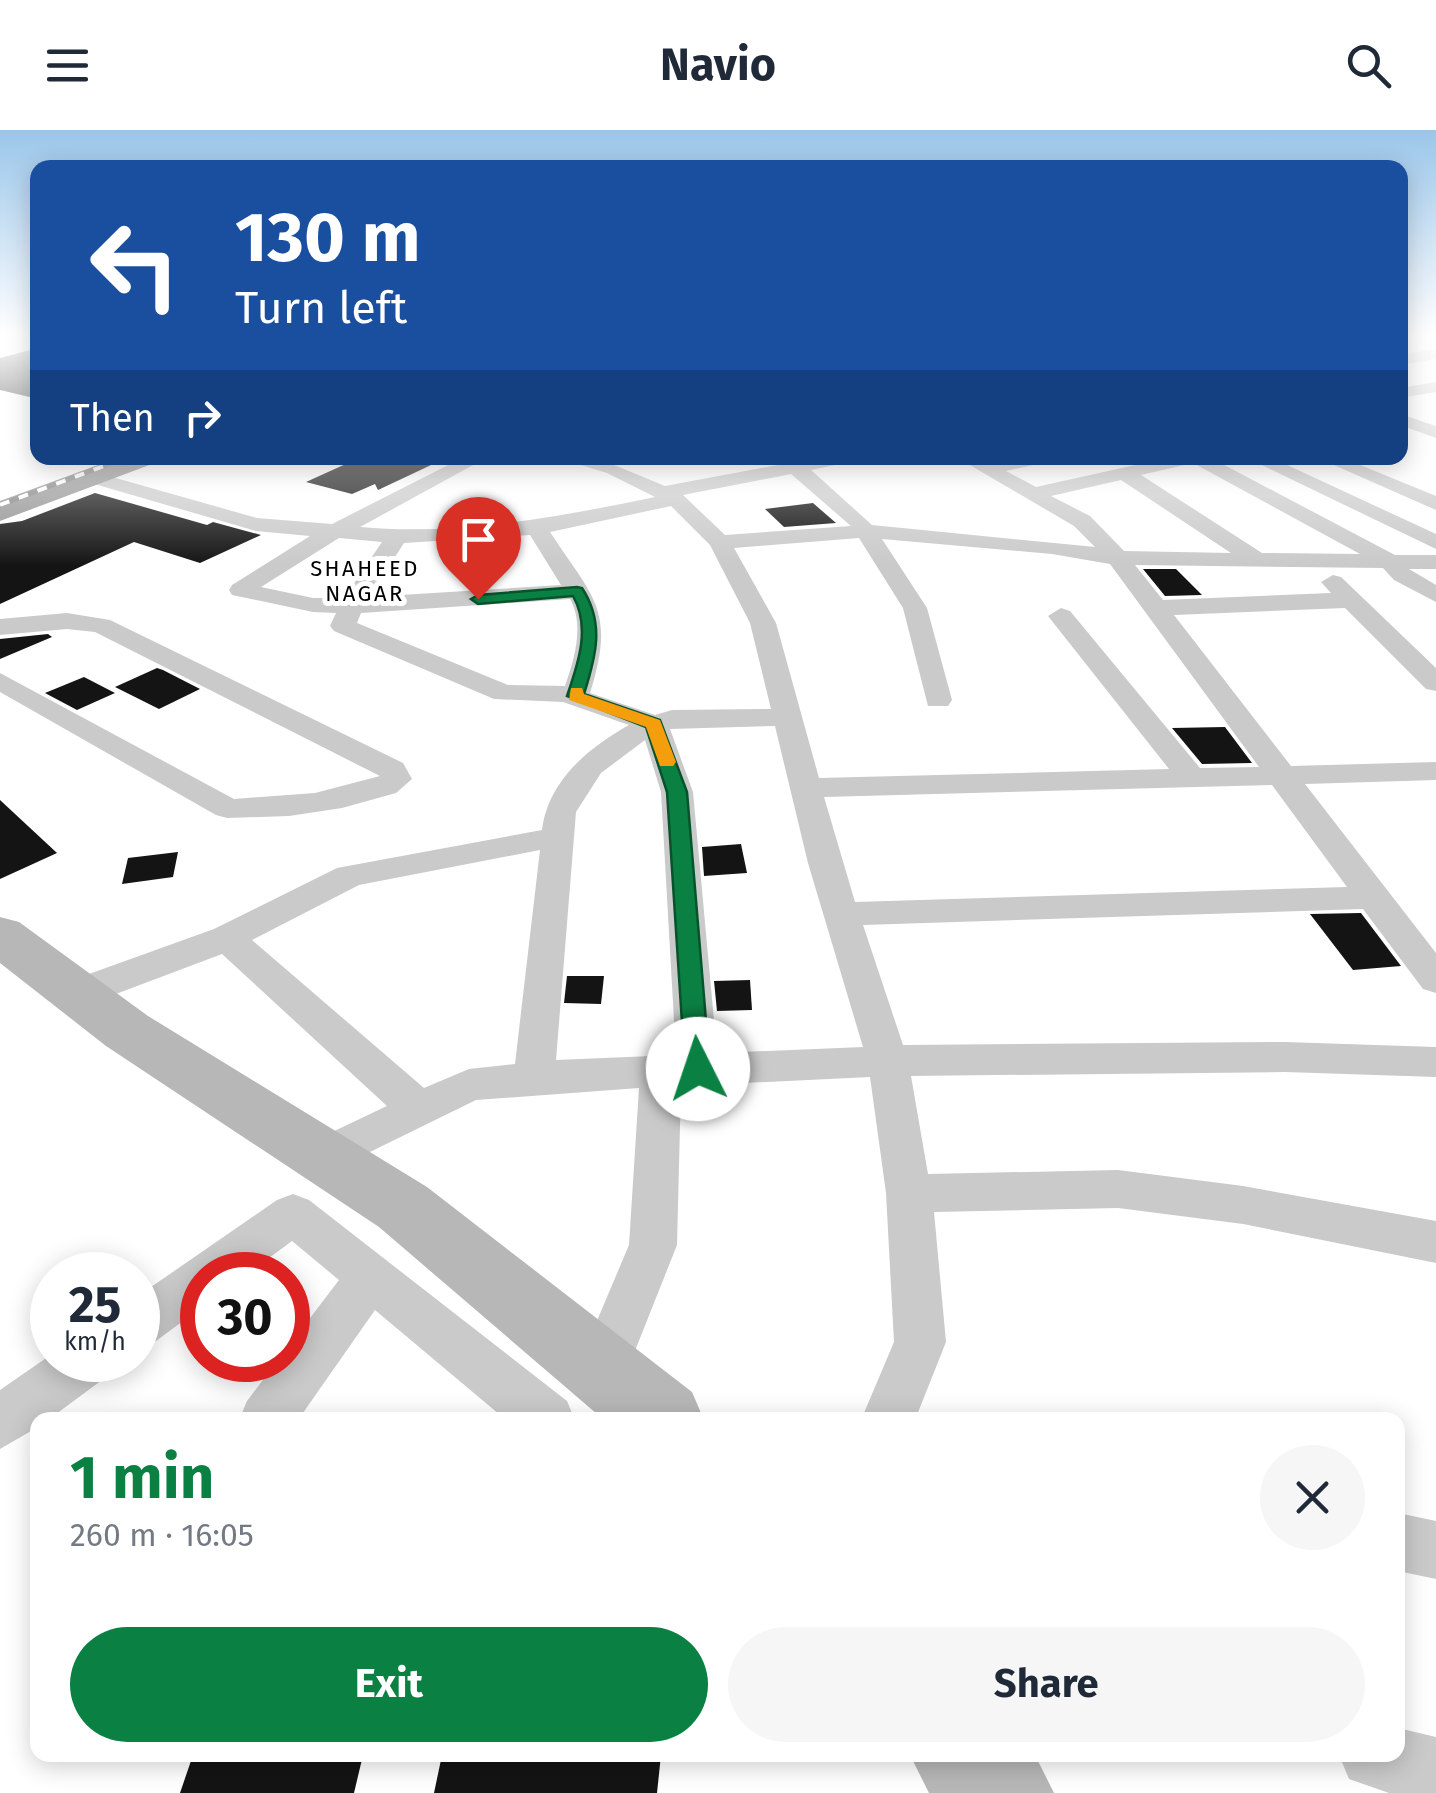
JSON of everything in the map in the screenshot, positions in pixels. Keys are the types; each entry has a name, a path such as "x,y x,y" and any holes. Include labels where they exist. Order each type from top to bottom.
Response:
{"highway":[{"path":"0,490 89,467"},
{"path":"0,512 89,467"}],"street":[{"path":"463,465 332,533 252,580 242,590 313,605 351,606 577,591"},
{"path":"602,465 669,496 720,542 763,623 806,788 888,1062 910,1193 920,1342 891,1412"},
{"path":"89,467 256,524 397,537 537,528 802,465"},
{"path":"984,465 1082,522 1118,558 1436,980"},
{"path":"1036,493 1155,465"},
{"path":"1197,465 1321,559 1351,600 1436,683"},
{"path":"1202,465 1388,560 1402,575 1436,595"},
{"path":"1272,465 1436,542"},
{"path":"1344,465 1436,504"},
{"path":"796,466 867,531 915,608 938,700"},
{"path":"636,480 674,469"},
{"path":"1122,472 1256,559"},
{"path":"537,528 587,608 590,651 575,696"},
{"path":"720,542 867,531 1035,545 1118,558 1436,562"},
{"path":"397,537 351,606 344,626 504,693 552,691 654,724"},
{"path":"1154,608 1351,600"},
{"path":"1061,616 1192,778"},
{"path":"0,627 67,621 101,625 392,768 397,779 379,791 267,809 227,808 0,680"},
{"path":"534,1077 557,837 566,792 583,773 654,724 786,716"},
{"path":"603,1368 653,1245 680,1069 677,792 654,724"},
{"path":"806,788 1436,771"},
{"path":"78,994 227,938 349,876 557,837"},
{"path":"842,914 1371,897"},
{"path":"0,934 127,1030 404,1206 655,1412"},
{"path":"227,938 421,1111"},
{"path":"325,1156 468,1085 534,1077 888,1062 1285,1057 1436,1062"},
{"path":"910,1193 1118,1189 1244,1205 1436,1242"},
{"path":"240,1252 293,1214 538,1412"},
{"path":"272,1412 369,1278"},
{"path":"0,1422 57,1382"},
{"path":"1405,1543 1436,1550"},
{"path":"967,1762 1004,1793"},
{"path":"1399,1762 1436,1770"}],"building":[{"path":"344,465 431,465 378,490 375,484 352,494 306,482"},
{"path":"95,493 207,525 213,522 261,535 200,563 134,542 0,604 0,524 22,521"},
{"path":"813,503 836,523 784,527 765,509"},
{"path":"1143,569 1176,569 1202,595 1165,596"},
{"path":"48,634 52,637 0,659 0,639"},
{"path":"157,668 200,689 159,709 115,687"},
{"path":"84,677 115,693 77,710 45,693"},
{"path":"1225,727 1252,763 1202,764 1172,728"},
{"path":"0,800 57,853 0,879"},
{"path":"741,844 747,873 704,876 702,847"},
{"path":"178,852 173,877 122,884 128,858"},
{"path":"1361,913 1401,966 1353,970 1310,914"},
{"path":"567,976 604,976 601,1004 564,1003"},
{"path":"750,980 752,1010 717,1011 714,981"},
{"path":"191,1762 361,1762 354,1793 180,1793"},
{"path":"441,1762 660,1762 657,1793 434,1793"}],"railway":[{"path":"0,505 106,465"}],"slow traffic":[{"path":"577,692 575,696 654,724 667,762"}],"district":[{"name":"SHAHEED NAGAR","path":"365,580"}],"route":[{"path":"478,599 577,591 587,608 590,651 575,696 654,724 677,792 698,1069"}]}
